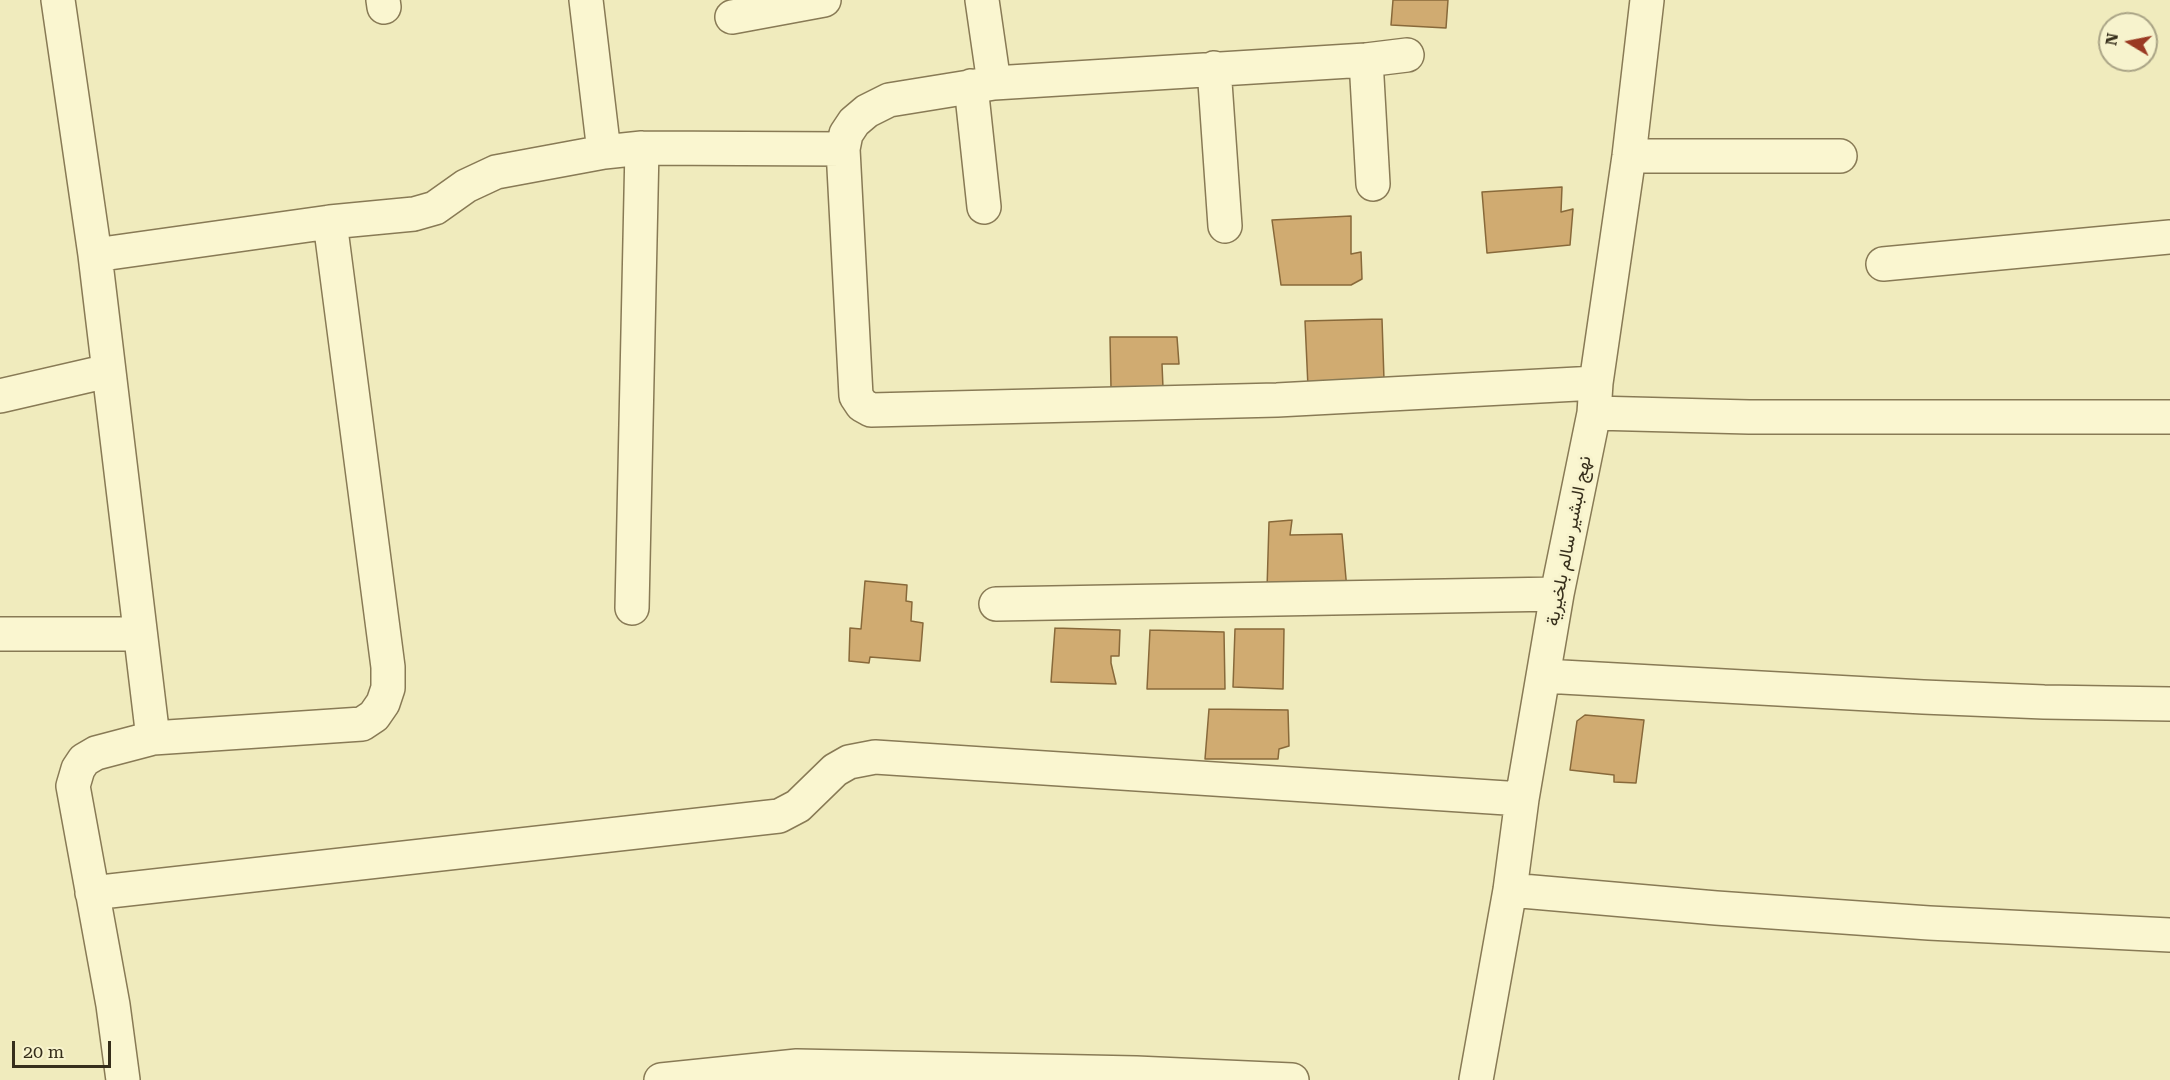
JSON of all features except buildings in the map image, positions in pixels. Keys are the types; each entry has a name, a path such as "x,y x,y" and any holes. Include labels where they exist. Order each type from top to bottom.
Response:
{"street":[{"path":"58,0 95,255 153,738"},
{"path":"586,0 604,152"},
{"path":"732,17 824,0"},
{"path":"982,0 984,207"},
{"name":"نهج البشير سالم بلخيرية","path":"1476,1080 1510,890 1522,799 1557,594 1595,398 1629,156 1647,0"},
{"path":"1407,55 1366,60 983,84 889,100 867,111 854,122 846,134 843,149 856,396 862,405 871,410 1277,400 1595,398 1749,417 2170,417"},
{"path":"1366,60 1373,184"},
{"path":"1214,68 1225,226"},
{"path":"95,255 330,222 414,214 435,208 466,186 496,172 604,152 642,148 843,149"},
{"path":"632,608 642,148"},
{"path":"1629,156 1840,156"},
{"path":"123,1080 113,1005 73,786 78,769 84,760 96,753 153,738 362,724 374,716 383,703 388,688 388,666 330,222"},
{"path":"1883,264 2170,237"},
{"path":"0,396 108,371"},
{"path":"996,604 1557,594"},
{"path":"0,634 140,634"},
{"path":"1544,675 1923,697 2170,704"},
{"path":"92,893 779,816 798,806 835,770 849,762 876,756 1522,799"},
{"path":"1510,890 1929,924 2170,935"},
{"path":"660,1080 797,1066 1136,1073 1292,1080"}]}
